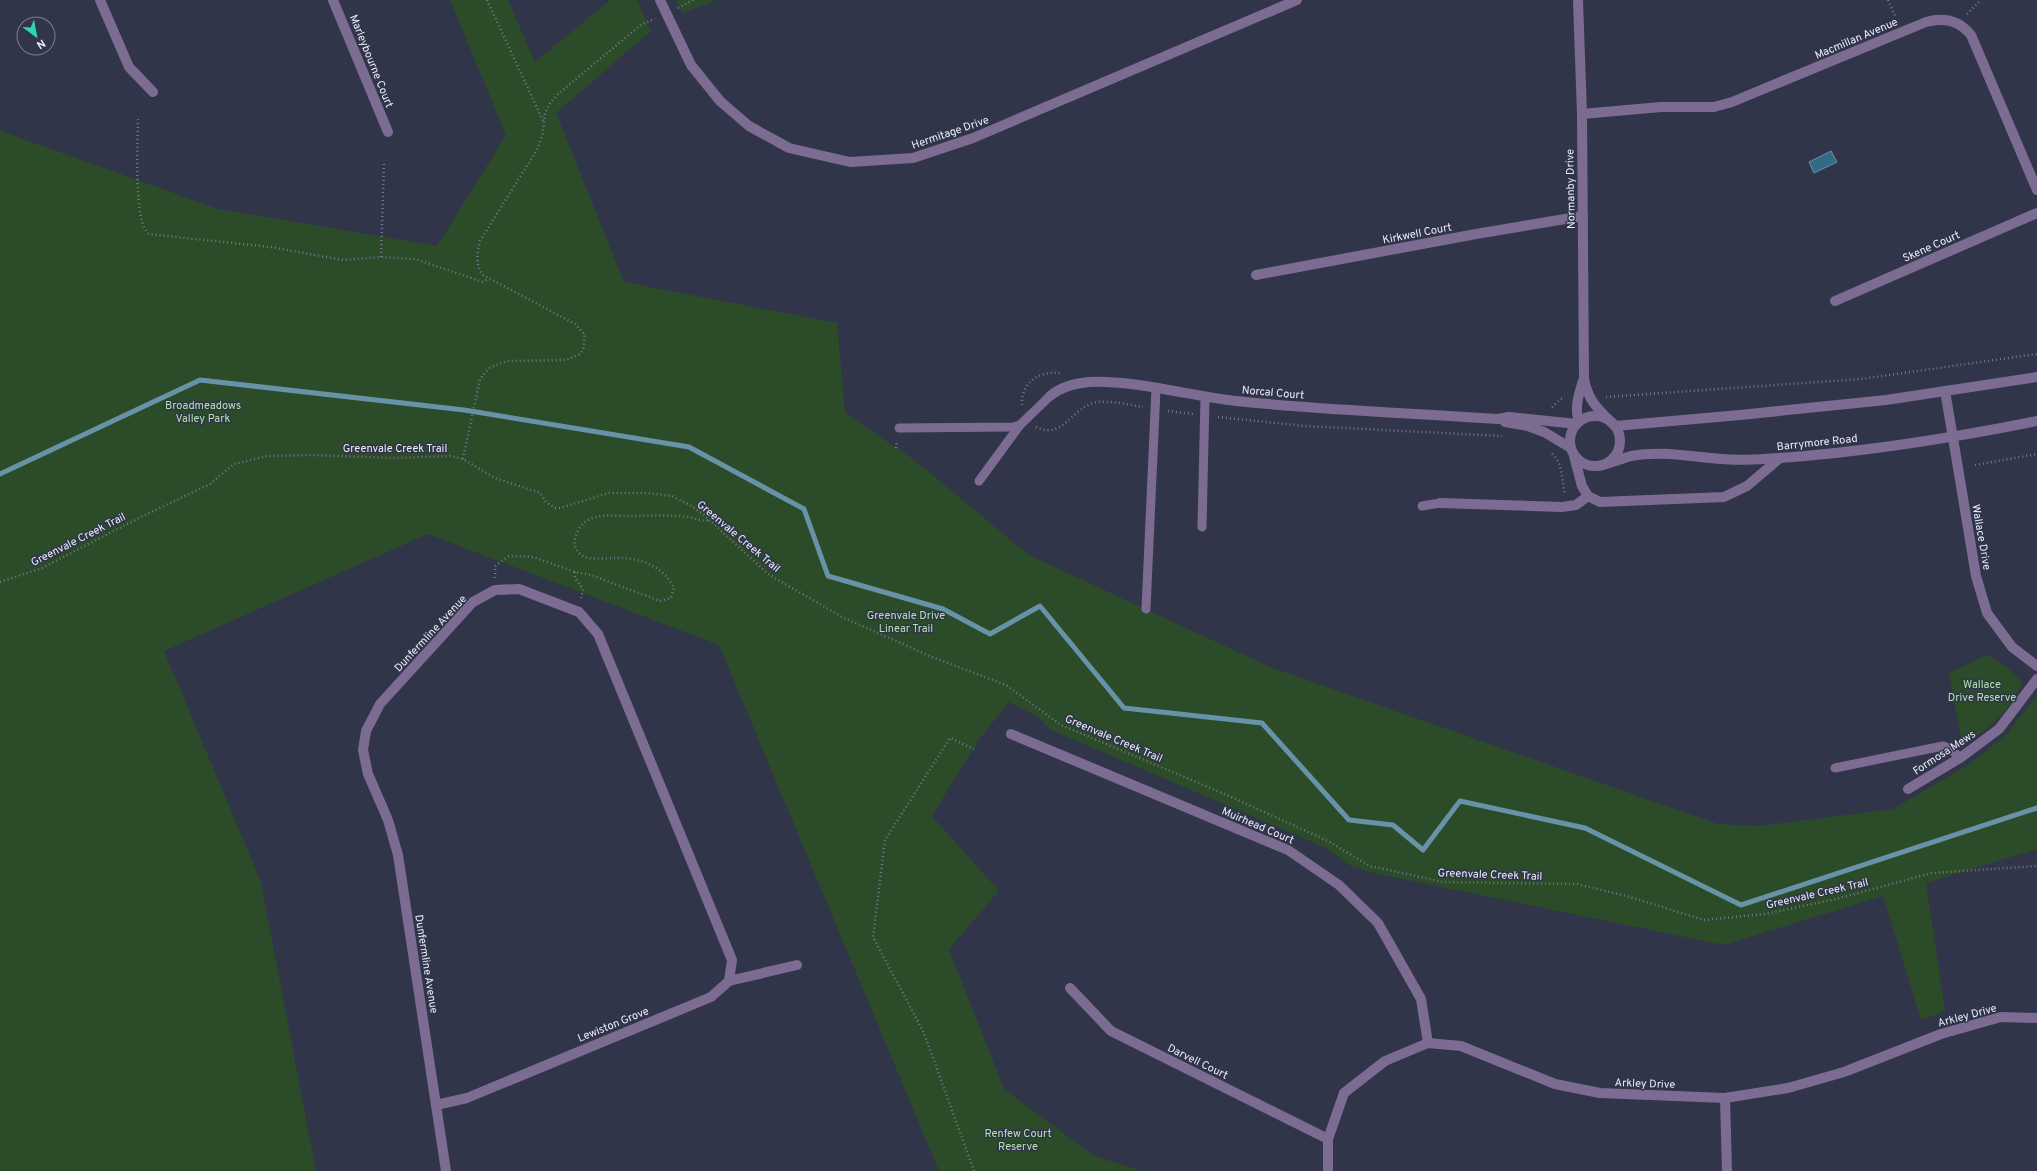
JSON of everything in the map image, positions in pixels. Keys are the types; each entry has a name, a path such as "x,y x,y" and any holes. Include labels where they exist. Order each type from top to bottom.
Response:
{"street":[{"path":"100,0 129,66 153,92"},
{"name":"Marleybourne Court","path":"333,0 388,132"},
{"name":"Hermitage Drive","path":"660,0 691,65 720,101 749,126 789,148 850,162 913,158 974,138 1297,0"},
{"name":"Normanby Drive","path":"1578,0 1582,114 1584,379 1590,398 1614,424"},
{"name":"Macmillan Avenue","path":"1582,114 1661,107 1714,107 1732,102 1926,22 1940,18 1958,23"},
{"path":"1958,23 1964,26 1971,35 2037,190"},
{"name":"Skene Court","path":"1835,301 2037,213"},
{"name":"Kirkwell Court","path":"1256,275 1468,235 1583,216"},
{"path":"1614,424 1811,409 2037,377"},
{"name":"Normanby Drive","path":"1578,423 1576,414 1578,398 1584,379"},
{"name":"Norcal Court","path":"1050,396 1057,390 1071,385 1089,382 1156,389 1205,398 1282,405 1498,419 1544,432 1573,452"},
{"name":"Wallace Drive","path":"1945,391 1976,576 1987,613 2012,647 2037,666"},
{"path":"1573,452 1585,464 1599,466 1612,459 1620,447 1620,440 1614,424 1605,418 1596,416 1578,423 1571,436 1573,452 1582,486 1588,496 1600,502 1724,497 1746,486 1780,458"},
{"name":"Norcal Court","path":"1498,419 1509,417 1578,423"},
{"name":"Barrymore Road","path":"1599,466 1632,456 1654,454 1689,454 1722,459 1780,458 1952,438 2037,421"},
{"path":"1440,503 1562,507 1576,505 1588,496"},
{"name":"Dunfermline Avenue","path":"446,1171 398,854 388,820 368,774 363,750 366,731 380,704 473,602 495,590 519,589 579,612 598,634 732,960 729,981"},
{"name":"Formosa Mews","path":"1908,789 1960,758 1999,729 2037,679"},
{"name":"Muirhead Court","path":"1011,734 1288,850 1340,885 1378,923 1421,998 1428,1043"},
{"name":"Lewiston Grove","path":"436,1104 467,1098 711,997 729,981 797,965"},
{"name":"Darvell Court","path":"1070,988 1111,1031 1328,1139"},
{"name":"Arkley Drive","path":"1328,1171 1328,1139 1344,1093 1385,1061 1428,1043 1461,1046 1554,1084 1600,1093 1725,1098 1788,1088 1844,1072 1941,1034 2001,1017 2037,1018"},
{"path":"1725,1098 1727,1171"}],"lane":[{"path":"1146,609 1156,389"},
{"path":"979,480 1023,422 1050,396"},
{"path":"1202,527 1205,398"},
{"path":"899,428 1014,427 1023,422"},
{"path":"1422,506 1440,503"},
{"path":"1835,768 1943,746 1951,749 1960,758"}],"path":[{"path":"487,0 544,124"},
{"path":"1888,0 1896,18"},
{"path":"1958,23 1981,0"},
{"path":"463,459 480,379 495,364 507,361 566,360 580,354 585,343 585,334 575,324 488,279 481,272 478,266 477,252 480,242 538,148 550,103 558,94 642,24 666,15"},
{"path":"138,119 137,183 142,225 149,234 270,247 343,260 381,257 415,258 483,282 488,279"},
{"path":"381,257 384,162"},
{"path":"1590,398 1861,379 2037,354"},
{"path":"1560,399 1578,398"},
{"path":"1023,422 1046,430 1064,426 1082,408 1093,403 1155,408 1305,426 1505,436"},
{"path":"1547,450 1556,458 1566,497"},
{"name":"Greenvale Creek Trail","path":"0,582 42,568 143,516 210,484 234,464 267,456 312,454 393,458 450,456 463,459 495,478 540,493 546,502 555,508 560,508 609,493 647,493 672,496 690,505 709,520 768,574 842,617 932,656 1006,684 1061,725 1220,792 1328,841 1370,866 1443,882 1577,884 1630,896 1704,920 1765,914 1836,899 1932,873 2037,866"},
{"path":"1975,465 2037,454"},
{"path":"495,590 496,566 509,556 533,557 575,572 591,575 660,601 667,600 671,598 674,588 667,576 652,565 637,560 584,557 575,546 575,539 585,523 602,515 634,516 655,514 692,517 703,522 709,520"},
{"path":"575,572 575,578 583,589 581,598"},
{"path":"974,749 950,738 885,840 874,937 924,1033 974,1171"}],"green space":[{"path":"450,0 508,0 535,62 610,0 637,0 651,31 556,113 624,282 837,323 845,413 913,459 1029,555 1270,667 1718,824 1759,826 1893,809 1968,765 2006,735 2037,695 2037,849 1926,883 1945,1011 1921,1020 1883,896 1724,945 1378,874 1351,866 1326,848 1051,730 1038,717 1009,702 977,742 932,816 999,891 949,949 1004,1089 1094,1156 1142,1171 939,1171 719,645 428,534 164,651 261,882 316,1171 0,1171 0,127 1,131 218,209 437,246 506,135"},
{"path":"676,0 717,0 682,13"},
{"name":"Wallace Drive Reserve","path":"1987,655 2008,668 2022,682 2012,701 1998,718 1980,733 1962,744 1949,673"}],"water":[{"path":"1831,151 1837,162 1814,173 1809,162"}],"waterway":[{"path":"0,474 200,380 464,410 689,447 804,509 828,576 943,609 990,634 1040,606 1124,708 1262,723 1349,820 1393,825 1423,850 1460,801 1585,828 1741,905 2037,808"}],"park label":[{"name":"Broadmeadows Valley Park","path":"203,411"},
{"name":"Greenvale Drive Linear Trail","path":"906,621"},
{"name":"Renfew Court Reserve","path":"1018,1139"}]}
